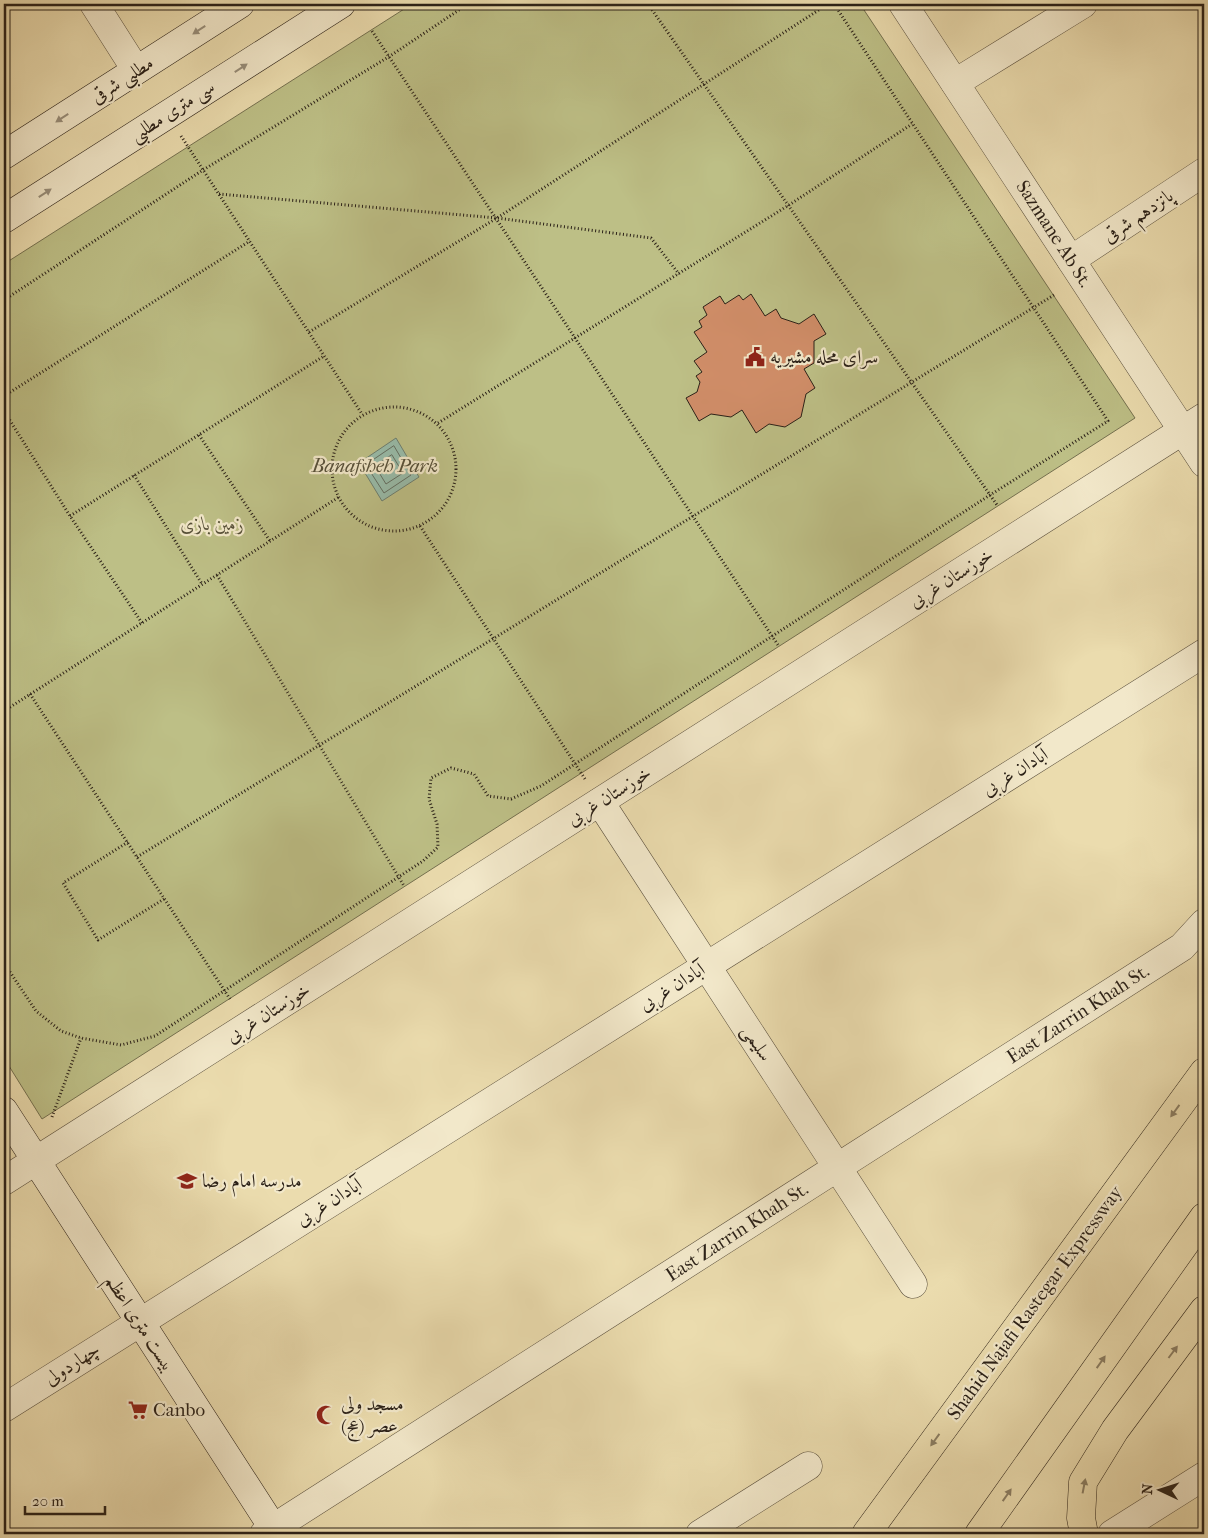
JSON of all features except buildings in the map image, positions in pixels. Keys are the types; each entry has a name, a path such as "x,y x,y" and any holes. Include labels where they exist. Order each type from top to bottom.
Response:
{"highway":[{"name":"Shahid Najafi Rastegar Expressway","path":"866,1534 1204,1072"},
{"path":"979,1534 1204,1217"},
{"path":"1084,1534 1081,1518 1083,1482 1115,1430 1204,1310"}],"street":[{"path":"94,4 136,70"},
{"name":"مطلبی شرقی","path":"4,155 240,4"},
{"name":"سی متری مطلبی","path":"4,219 341,4"},
{"name":"Sazmane Ab St.","path":"904,4 1071,260 1194,424 1204,463"},
{"path":"955,83 1083,4"},
{"name":"پانزدهم شرقی","path":"1071,260 1204,172"},
{"name":"خوزستان غربی","path":"4,1181 1194,424"},
{"name":"آبادان غربی","path":"139,1321 1204,653"},
{"name":"سلیمی","path":"600,802 914,1284"},
{"name":"East Zarrin Khah St.","path":"271,1532 1182,947 1204,922"},
{"name":"بیست متری اعظم","path":"4,1111 139,1321 271,1532"},
{"name":"چهاردولی","path":"4,1408 139,1321"},
{"path":"700,1534 808,1466"},
{"path":"1112,1534 1204,1476"}],"path":[{"path":"4,300 203,170 390,56 468,4"},
{"path":"648,4 997,505"},
{"path":"309,332 497,218 828,4"},
{"path":"4,963 36,1011 61,1031 81,1038 120,1045 155,1036 423,861 438,847 437,824 429,799 431,778 451,768 474,774 488,796 511,799 541,786 990,495 1108,421 834,4"},
{"path":"372,31 778,646"},
{"path":"166,115 362,414"},
{"path":"438,423 789,205 912,124"},
{"path":"219,194 497,218 651,238 679,274"},
{"path":"4,396 250,241"},
{"path":"137,857 1054,295"},
{"path":"70,516 324,356"},
{"path":"401,406 421,412 438,423 450,440 456,459 456,480 449,499 437,515 420,526 399,532 378,530 359,521 344,507 334,488 331,467 336,446 346,428 362,414 381,407 401,406"},
{"path":"4,411 70,516 142,623"},
{"path":"199,435 270,541"},
{"path":"134,475 202,584"},
{"path":"4,711 339,497"},
{"path":"420,526 600,802"},
{"path":"217,575 404,886"},
{"path":"30,694 230,999"},
{"path":"128,842 63,882 98,940 164,899"},
{"path":"36,1161 81,1038"}],"green space":[{"name":"Banafsheh Park","path":"412,4 860,4 1135,418 42,1119 4,1058 4,264"}],"water":[{"path":"396,438 419,477 382,501 359,463"}],"place":[{"name":"سرای محله مشیریه","path":"755,357"},
{"name":"مدرسه امام رضا","path":"187,1181"},
{"name":"Canbo","path":"138,1410"},
{"name":"مسجد ولی عصر (عج)","path":"326,1415"}],"park label":[{"name":"زمین بازی","path":"212,524"}]}
